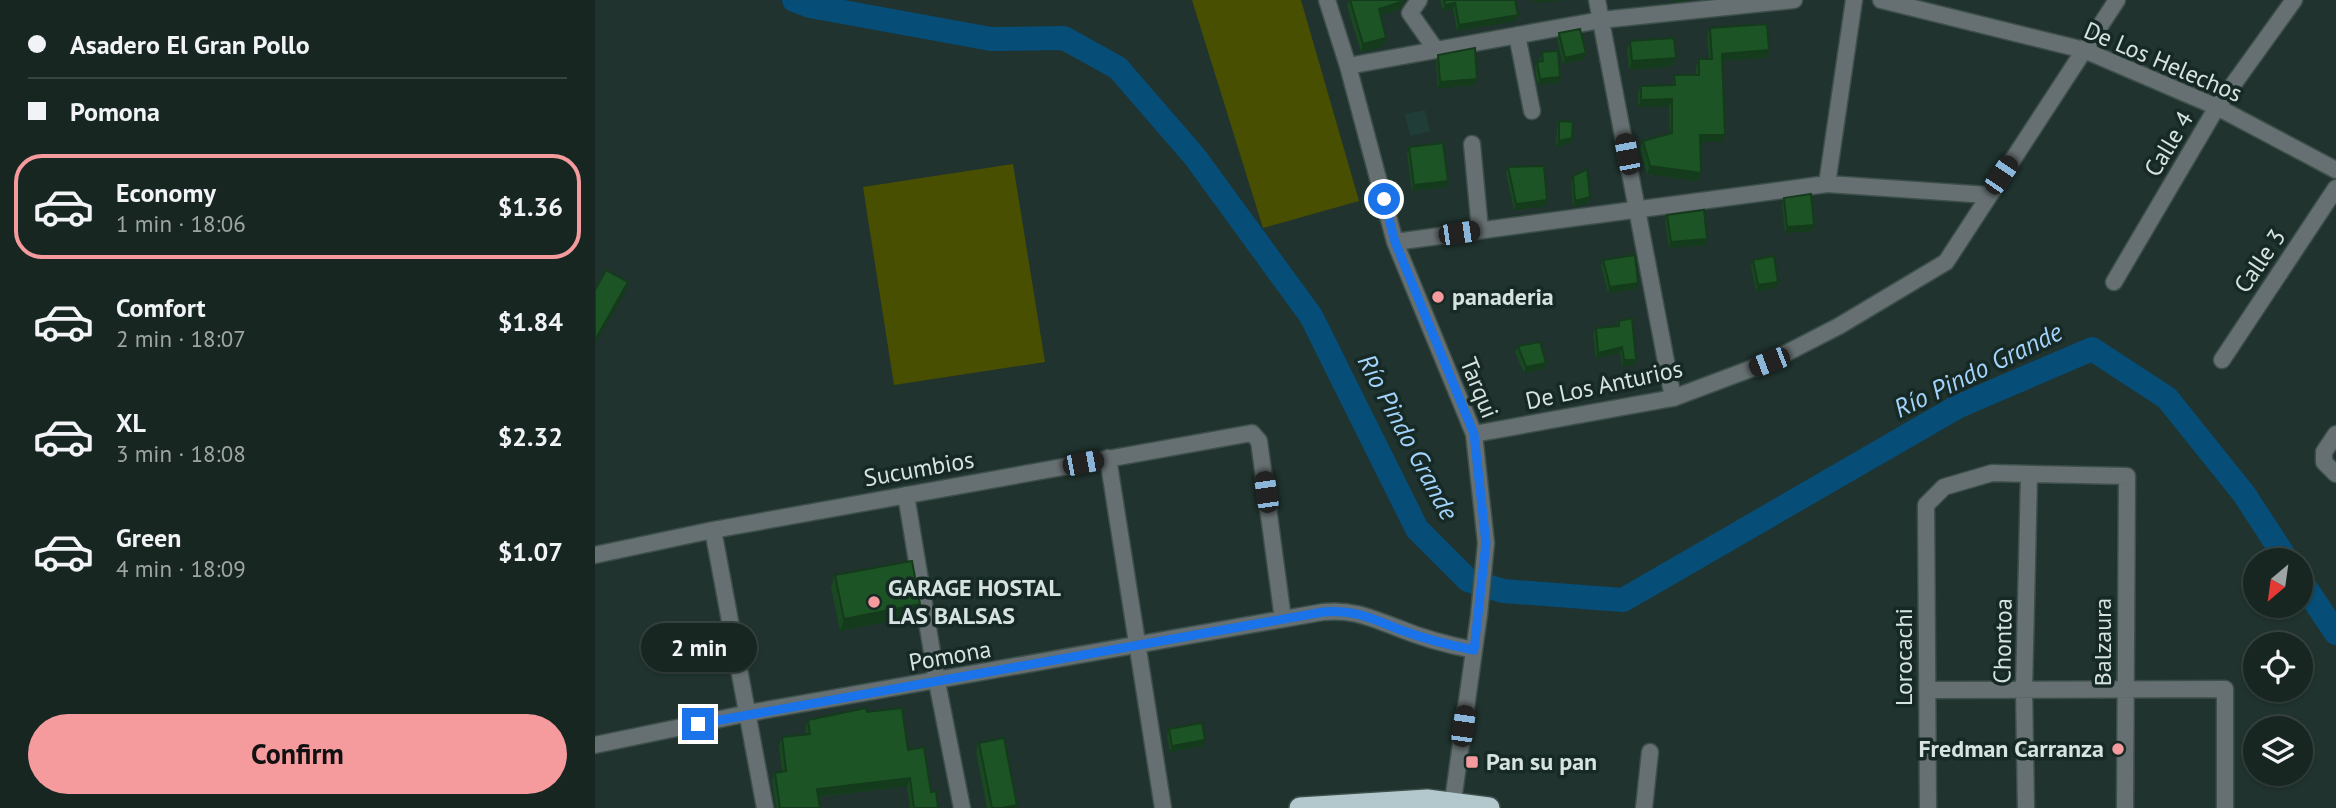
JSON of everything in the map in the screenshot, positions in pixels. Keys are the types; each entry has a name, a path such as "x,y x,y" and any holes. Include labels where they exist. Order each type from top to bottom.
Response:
{"highway":[{"path":"1300,808 1452,805 1489,808"}],"street":[{"name":"Tarqui","path":"1327,0 1348,66 1395,242 1474,434 1486,543 1479,615 1452,805"},
{"path":"1419,0 1409,13 1436,50"},
{"path":"1597,0 1673,398"},
{"path":"1348,66 1601,20 1794,0"},
{"path":"1827,184 1854,0"},
{"name":"De Los Helechos","path":"1881,0 2084,50 2217,107 2336,170"},
{"name":"De Los Anturios","path":"1474,434 1673,398 1769,362 1839,326 1931,272 1946,261 1958,246 1988,195 2117,0"},
{"name":"Calle 4","path":"2114,282 2217,107 2294,0"},
{"path":"1517,36 1532,111"},
{"path":"1472,144 1480,230"},
{"path":"1395,242 1827,184 1988,195"},
{"name":"Calle 3","path":"2222,360 2336,188"},
{"name":"Sucumbios","path":"595,555 713,530 1252,433 1259,441 1283,619"},
{"path":"2336,434 2324,452 2324,462 2336,474"},
{"path":"1108,458 1163,808"},
{"name":"Lorocachi","path":"1928,808 1926,505 1944,487 1975,475 2029,475"},
{"name":"Balzaura","path":"2029,475 2127,476 2125,808"},
{"name":"Chontoa","path":"2026,808 2024,689 2029,475"},
{"path":"906,495 937,682 962,808"},
{"path":"713,530 765,808"},
{"name":"Pomona","path":"595,745 749,713 1345,610 1366,614 1435,641 1474,650"},
{"path":"1927,690 2225,689 2225,808"},
{"path":"1644,808 1650,752"}],"shaded area":[{"path":"1425,110 1430,131 1410,136 1405,114"}],"green space":[{"path":"1192,0 1301,0 1359,201 1263,228"},
{"path":"1013,164 1045,362 894,385 863,187"}],"building":[{"path":"1350,0 1404,1 1379,9 1386,38 1363,44"},
{"path":"1444,0 1515,0 1518,15 1459,25 1455,3 1445,5"},
{"path":"1767,24 1769,50 1722,54 1725,135 1700,135 1701,173 1650,166 1643,141 1672,133 1672,99 1641,100 1641,86 1675,85 1674,75 1699,75 1699,59 1712,59 1710,28"},
{"path":"1580,29 1586,53 1565,58 1559,33"},
{"path":"1674,38 1676,58 1632,61 1630,41"},
{"path":"1475,48 1477,79 1440,82 1438,55"},
{"path":"1558,51 1560,77 1540,79 1537,62 1543,61 1542,52"},
{"path":"1559,121 1573,122 1572,138 1559,141"},
{"path":"1443,143 1448,181 1414,185 1409,147"},
{"path":"1544,166 1547,200 1516,204 1508,167"},
{"path":"1587,169 1590,197 1575,201 1573,176"},
{"path":"1811,194 1814,225 1787,227 1784,198"},
{"path":"1704,210 1707,239 1671,242 1667,215"},
{"path":"1635,255 1638,283 1610,287 1603,260"},
{"path":"1774,256 1778,282 1758,285 1753,260"},
{"path":"606,270 628,282 595,340 595,290"},
{"path":"1632,318 1636,360 1624,360 1622,347 1598,353 1596,328 1619,326 1619,321"},
{"path":"1540,342 1546,363 1526,367 1518,346"},
{"name":"GARAGE HOSTAL LAS BALSAS","path":"912,561 920,604 844,619 835,575"},
{"path":"866,708 867,712 902,708 908,750 924,747 931,792 936,791 938,808 914,808 910,778 817,789 820,808 780,808 775,773 786,771 782,737 810,734 808,720"},
{"path":"1202,723 1205,740 1172,746 1169,729"},
{"path":"1004,738 1017,805 992,808 979,743"}],"waterway":[{"name":"Río Pindo Grande","path":"794,0 810,6 991,39 1064,38 1118,68 1195,157 1311,316 1417,529 1468,580 1503,591 1623,600 1957,407 2092,349 2167,398 2244,494 2279,548"},
{"name":"Río Pindo Grande","path":"2313,599 2336,633"}],"place":[{"name":"panaderia","path":"1438,297"},
{"name":"GARAGE HOSTAL LAS BALSAS","path":"874,602"},
{"name":"Fredman Carranza","path":"2118,749"},
{"name":"Pan su pan","path":"1472,762"}],"route":[{"path":"698,724 1323,612 1345,610 1366,614 1455,647 1474,650 1486,543 1474,434 1395,242 1384,199"}]}
